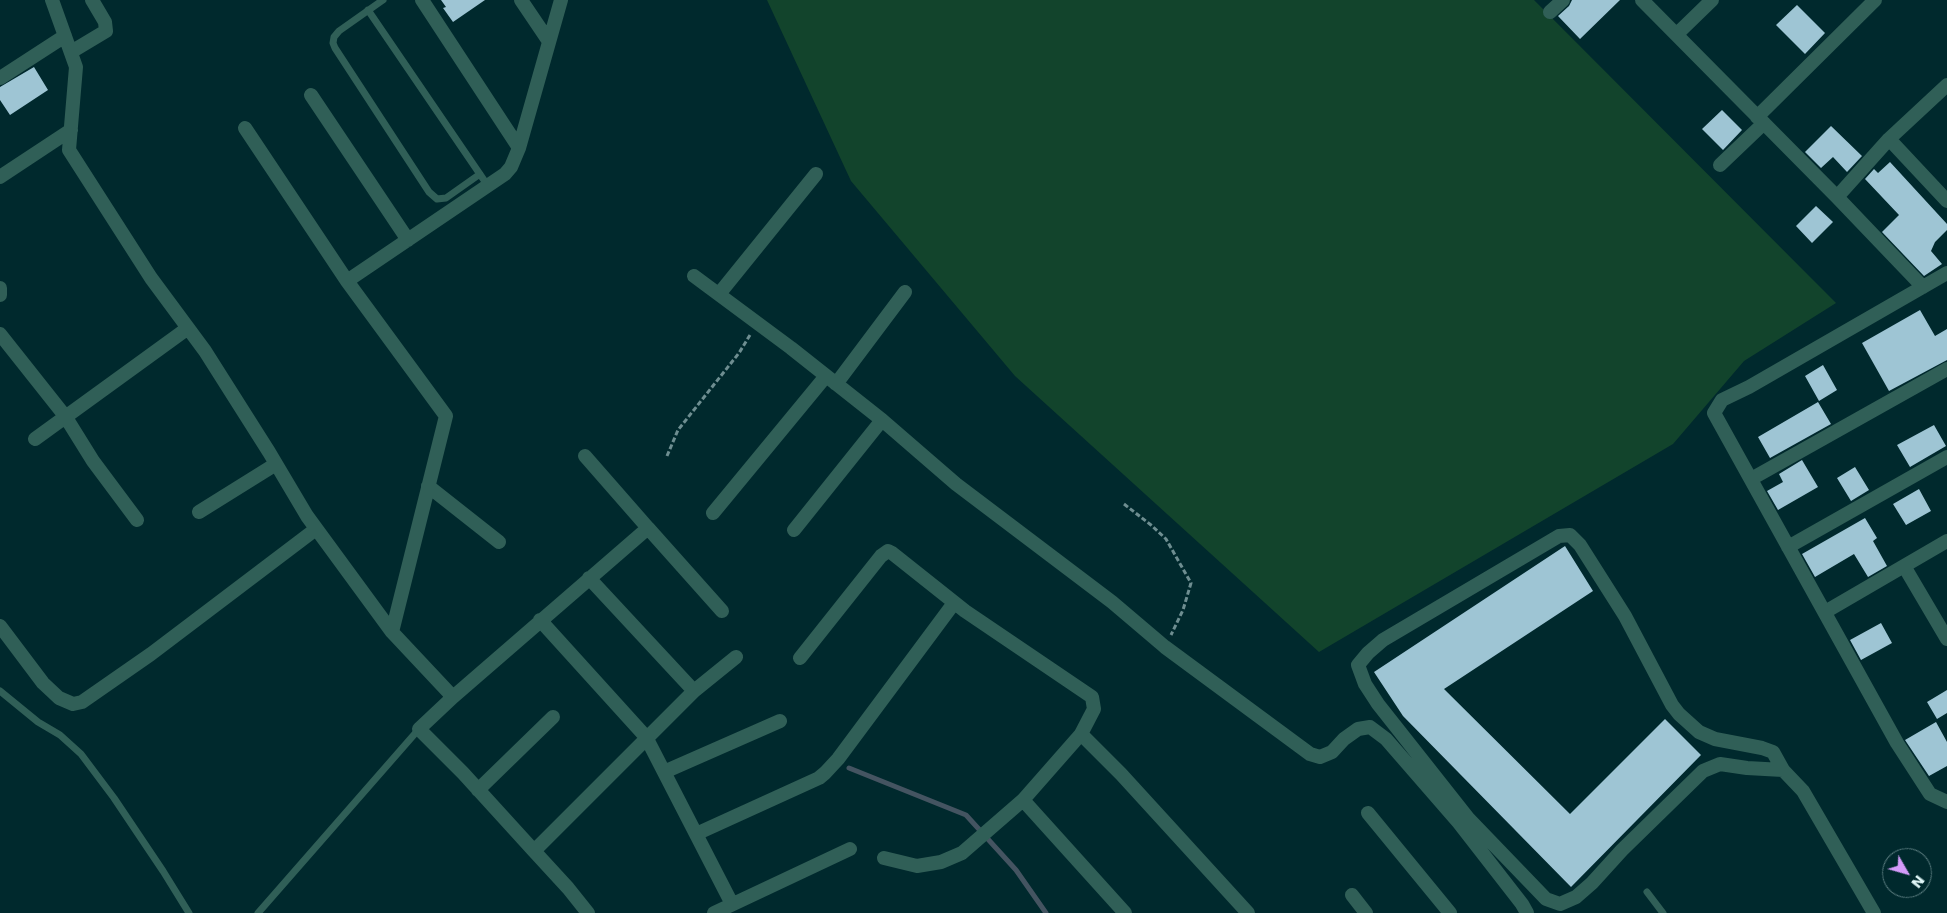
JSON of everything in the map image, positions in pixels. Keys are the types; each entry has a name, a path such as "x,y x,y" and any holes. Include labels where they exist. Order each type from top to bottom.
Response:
{"street":[{"path":"52,0 76,67 69,150 151,278 205,351 316,529 392,632 454,697"},
{"path":"71,52 106,31 105,22 92,0"},
{"path":"422,0 519,148"},
{"path":"521,0 548,40"},
{"path":"347,281 408,240 455,200 484,180 505,174 511,167 519,148 548,40 561,0"},
{"path":"1550,12 1563,0"},
{"path":"1642,0 1837,196 1923,287"},
{"path":"1677,34 1712,0"},
{"path":"1720,165 1760,120 1875,0"},
{"path":"0,78 65,36"},
{"path":"1837,196 1889,139 1947,85"},
{"path":"310,94 408,240"},
{"path":"245,128 347,281 446,416 392,632"},
{"path":"0,177 71,130"},
{"path":"1889,139 1947,201"},
{"path":"719,294 816,174"},
{"path":"1945,799 1930,794 1897,744 1714,413 1722,400 1749,387 1947,273"},
{"path":"694,276 882,420 956,484 1112,602 1165,647 1310,754 1320,757 1332,752 1344,739 1358,729 1370,727 1386,739 1459,823 1527,913"},
{"path":"0,288 0,296"},
{"path":"713,513 831,380 905,292"},
{"path":"35,439 188,328"},
{"path":"0,334 65,416 93,461 136,520"},
{"path":"1751,479 1947,369"},
{"path":"794,530 882,420"},
{"path":"585,456 722,611"},
{"path":"1788,547 1947,457"},
{"path":"199,512 276,464"},
{"path":"428,486 499,542"},
{"path":"588,913 568,888 478,790 419,729 540,620 648,528"},
{"path":"0,626 43,683 59,698 73,704 82,702 151,654 316,529"},
{"path":"1783,770 1720,764 1703,771 1622,850 1592,883 1576,896 1560,904 1546,899 1468,818 1378,704 1365,684 1358,665 1383,640 1559,536 1570,535 1580,545 1625,616 1672,705 1679,714 1699,732 1715,739 1773,752 1783,770 1803,791 1874,913"},
{"path":"1824,612 1947,541"},
{"path":"800,658 881,556 888,551 954,602 1092,697 1094,709 1081,734 1024,800 962,853 941,862 917,866 884,858"},
{"path":"1904,566 1947,639"},
{"path":"589,578 694,691"},
{"path":"696,834 819,778 825,773 838,759 954,602"},
{"path":"540,620 646,737 732,904"},
{"path":"534,851 694,691 736,658"},
{"path":"478,790 553,718"},
{"path":"664,772 780,721"},
{"path":"1081,734 1121,774 1248,913"},
{"path":"1024,800 1125,913"},
{"path":"1368,813 1450,913"},
{"path":"714,913 850,849"},
{"path":"1352,895 1366,913"}],"lane":[{"path":"383,0 339,31 333,43 430,192 437,200 446,198 455,200"},
{"path":"368,10 484,180"},
{"path":"0,692 38,722 60,735 81,754 114,798 163,870 189,913"},
{"path":"258,913 419,729"},
{"path":"1647,892 1663,913"}],"path":[{"path":"667,456 678,430 744,344 749,336 753,320"},
{"path":"1124,504 1166,539 1191,583 1182,610 1165,647"}],"green space":[{"path":"767,0 1534,0 1836,303 1744,361 1673,444 1319,652 1015,376 851,181"}],"building":[{"path":"441,0 485,0 453,22 443,8 446,7"},
{"path":"1572,0 1620,0 1580,39 1558,16 1569,6"},
{"path":"1797,5 1825,33 1805,54 1776,25"},
{"path":"34,67 48,90 10,115 0,100 0,87"},
{"path":"1722,110 1742,130 1723,150 1702,129"},
{"path":"1831,126 1862,156 1847,172 1833,157 1821,168 1805,152"},
{"path":"1890,162 1947,224 1947,230 1935,242 1931,251 1942,264 1924,276 1882,232 1899,215 1865,179 1874,169 1878,173"},
{"path":"1816,206 1833,222 1812,243 1796,226"},
{"path":"1920,310 1935,336 1947,329 1947,360 1889,391 1862,343"},
{"path":"1823,365 1837,390 1819,401 1805,376"},
{"path":"1818,402 1831,424 1770,458 1758,437"},
{"path":"1934,425 1946,446 1910,467 1897,445"},
{"path":"1802,460 1818,487 1778,510 1767,491 1783,482 1779,474"},
{"path":"1855,467 1869,490 1851,501 1837,478"},
{"path":"1919,489 1931,511 1906,525 1893,504"},
{"path":"1865,518 1877,538 1873,541 1887,566 1868,577 1854,554 1815,577 1802,554"},
{"path":"1565,546 1593,591 1444,689 1570,814 1665,719 1701,755 1571,887 1403,716 1374,672"},
{"path":"1881,623 1892,643 1861,660 1850,640"},
{"path":"1947,690 1947,713 1937,719 1927,702"},
{"path":"1936,722 1947,742 1947,766 1929,776 1905,740"}],"waterway":[{"path":"849,768 966,815 1016,870 1046,913"}]}
